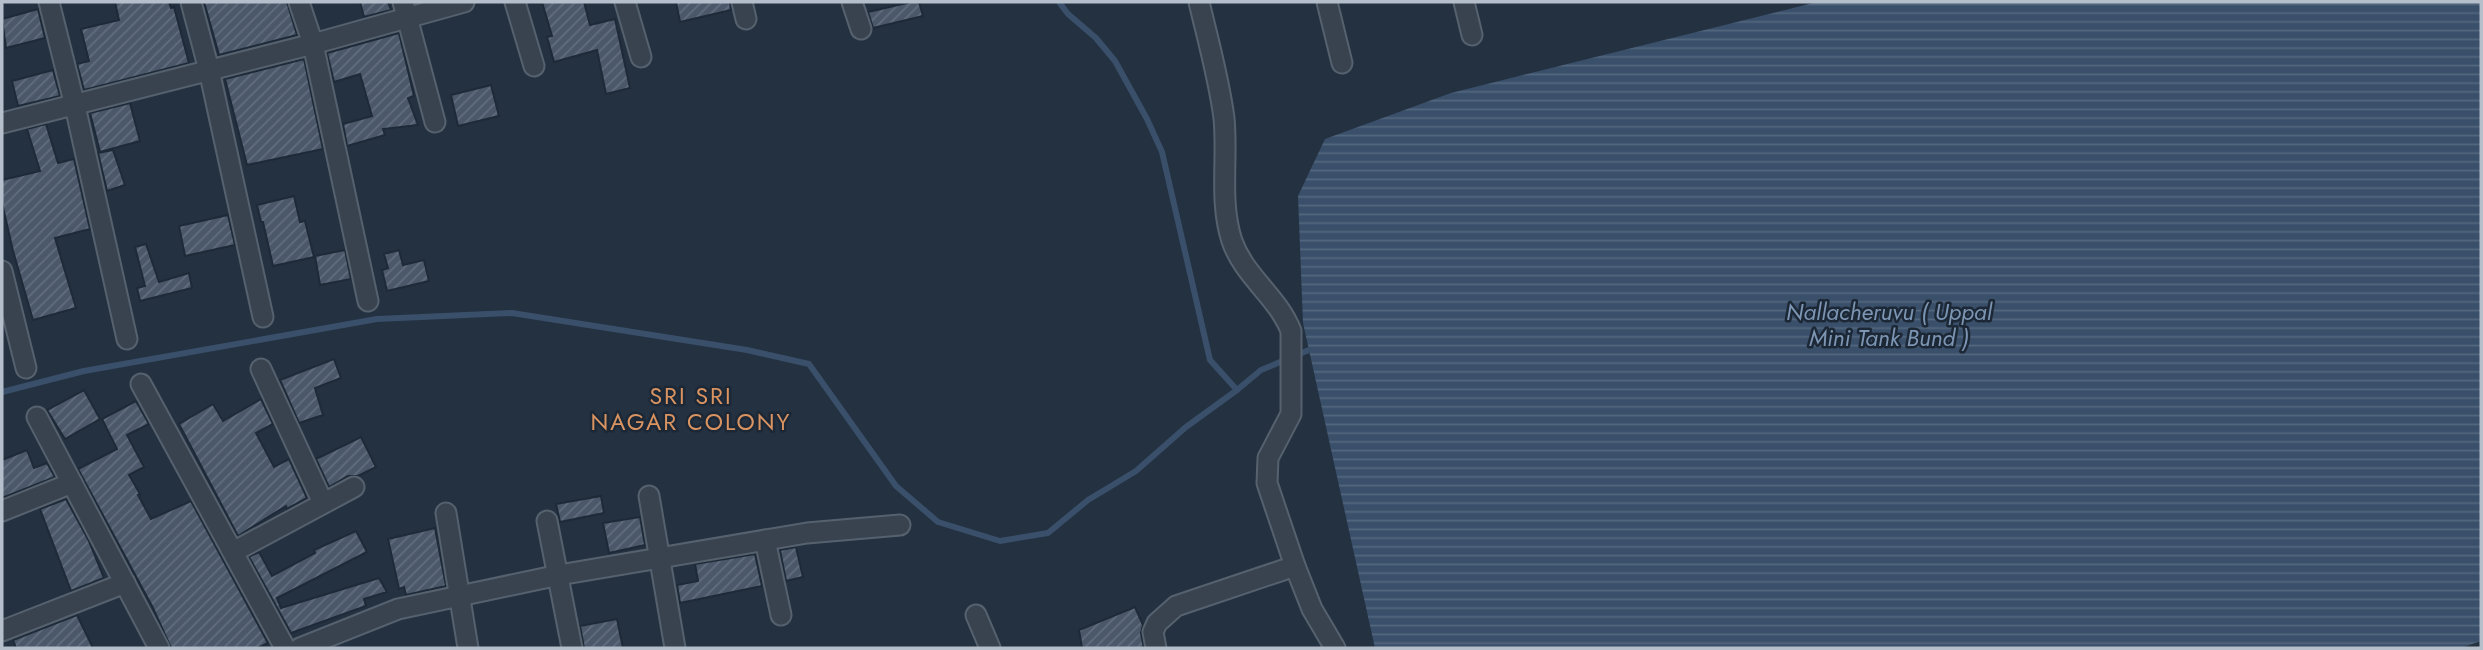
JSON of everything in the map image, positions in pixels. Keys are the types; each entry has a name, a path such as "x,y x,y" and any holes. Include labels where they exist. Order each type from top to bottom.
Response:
{"street":[{"path":"49,2 127,339"},
{"path":"191,2 209,70 263,317"},
{"path":"299,2 313,44 368,301"},
{"path":"2,123 313,44 405,9 464,2"},
{"path":"515,2 534,66"},
{"path":"625,2 641,57"},
{"path":"852,2 861,29"},
{"path":"1199,2 1224,118 1227,218 1233,243 1246,267 1286,318 1291,331 1291,414 1268,458 1267,483 1312,609 1335,648"},
{"path":"1327,2 1342,63"},
{"path":"1465,2 1472,35"},
{"path":"405,9 435,122"},
{"path":"2,271 26,368"},
{"path":"261,369 323,503"},
{"path":"141,384 285,648"},
{"path":"37,417 159,648"},
{"path":"2,511 72,483"},
{"path":"233,552 354,487"},
{"path":"649,496 675,648"},
{"path":"446,513 468,648"},
{"path":"547,520 572,648"},
{"path":"300,648 398,609 559,575 807,533 900,525"},
{"path":"765,540 781,615"},
{"path":"1156,648 1153,632 1157,623 1175,606 1295,566"},
{"path":"2,631 125,583"},
{"path":"976,615 990,648"}],"water":[{"name":"Nallacheruvu ( Uppal Mini Tank Bund )","path":"1817,2 2481,2 2481,641 2461,648 1375,648 1303,323 1298,196 1325,139 1451,93"}],"building":[{"path":"115,2 169,2 171,8 174,7 189,63 84,90 77,64 89,61 81,29 119,20"},
{"path":"204,2 287,2 297,35 219,55"},
{"path":"360,2 388,2 391,10 364,17"},
{"path":"542,2 584,2 590,25 615,19 630,88 606,94 597,50 554,62 547,37 552,36"},
{"path":"676,2 730,2 731,10 680,22"},
{"path":"919,2 923,16 873,28 868,12"},
{"path":"38,9 45,38 6,48 2,19"},
{"path":"399,33 414,96 408,98 418,125 383,129 385,135 347,146 343,124 372,116 360,74 334,82 327,53"},
{"path":"304,59 323,149 247,165 225,79"},
{"path":"53,70 60,96 18,106 12,81"},
{"path":"491,85 499,116 458,126 451,95"},
{"path":"130,103 140,141 100,152 90,113"},
{"path":"46,124 58,163 74,159 90,229 55,238 76,308 33,320 2,203 2,180 40,171 27,129"},
{"path":"113,150 125,185 107,191 98,153"},
{"path":"294,196 300,222 305,221 314,257 273,266 257,205"},
{"path":"228,215 235,245 185,256 179,226"},
{"path":"146,244 159,282 189,273 192,288 140,301 137,288 145,286 135,247"},
{"path":"345,250 351,279 320,285 315,256"},
{"path":"399,250 403,265 424,260 429,281 387,291 382,270 388,268 384,254"},
{"path":"334,359 341,378 315,388 323,415 299,423 280,380"},
{"path":"84,390 100,419 65,439 47,410"},
{"path":"261,399 273,424 256,433 274,467 289,459 307,498 287,509 286,506 238,536 179,424 213,404 223,421"},
{"path":"136,401 149,424 127,435 144,467 129,475 151,519 191,501 268,643 258,648 171,648 153,608 78,469 117,449 102,419"},
{"path":"361,437 376,467 358,476 348,476 329,487 316,459"},
{"path":"27,450 34,468 47,463 55,477 2,498 2,460"},
{"path":"601,496 604,513 560,522 556,504"},
{"path":"66,499 89,541 104,578 71,591 40,509"},
{"path":"640,517 645,545 609,553 603,523"},
{"path":"435,528 446,586 406,595 404,587 399,589 388,539"},
{"path":"356,531 367,552 277,598 281,608 379,578 387,592 364,599 366,606 291,633 249,557 259,552 272,576 315,553 314,550"},
{"path":"796,547 803,577 786,581 780,550"},
{"path":"755,554 762,586 680,603 677,585 698,581 695,564"},
{"path":"1135,607 1143,625 1141,633 1144,648 1082,648 1079,630"},
{"path":"77,615 93,648 16,648 13,640"},
{"path":"617,619 623,648 584,648 580,626"}],"waterway":[{"path":"1059,2 1115,61 1162,152 1210,360 1237,390 1261,370 1309,350"},
{"path":"2,392 84,371 377,319 512,313 747,350 809,364 896,486 938,522 1000,541 1048,533 1088,500 1136,471 1186,427 1237,390"}],"district":[{"name":"SRI SRI NAGAR COLONY","path":"691,409"}]}
